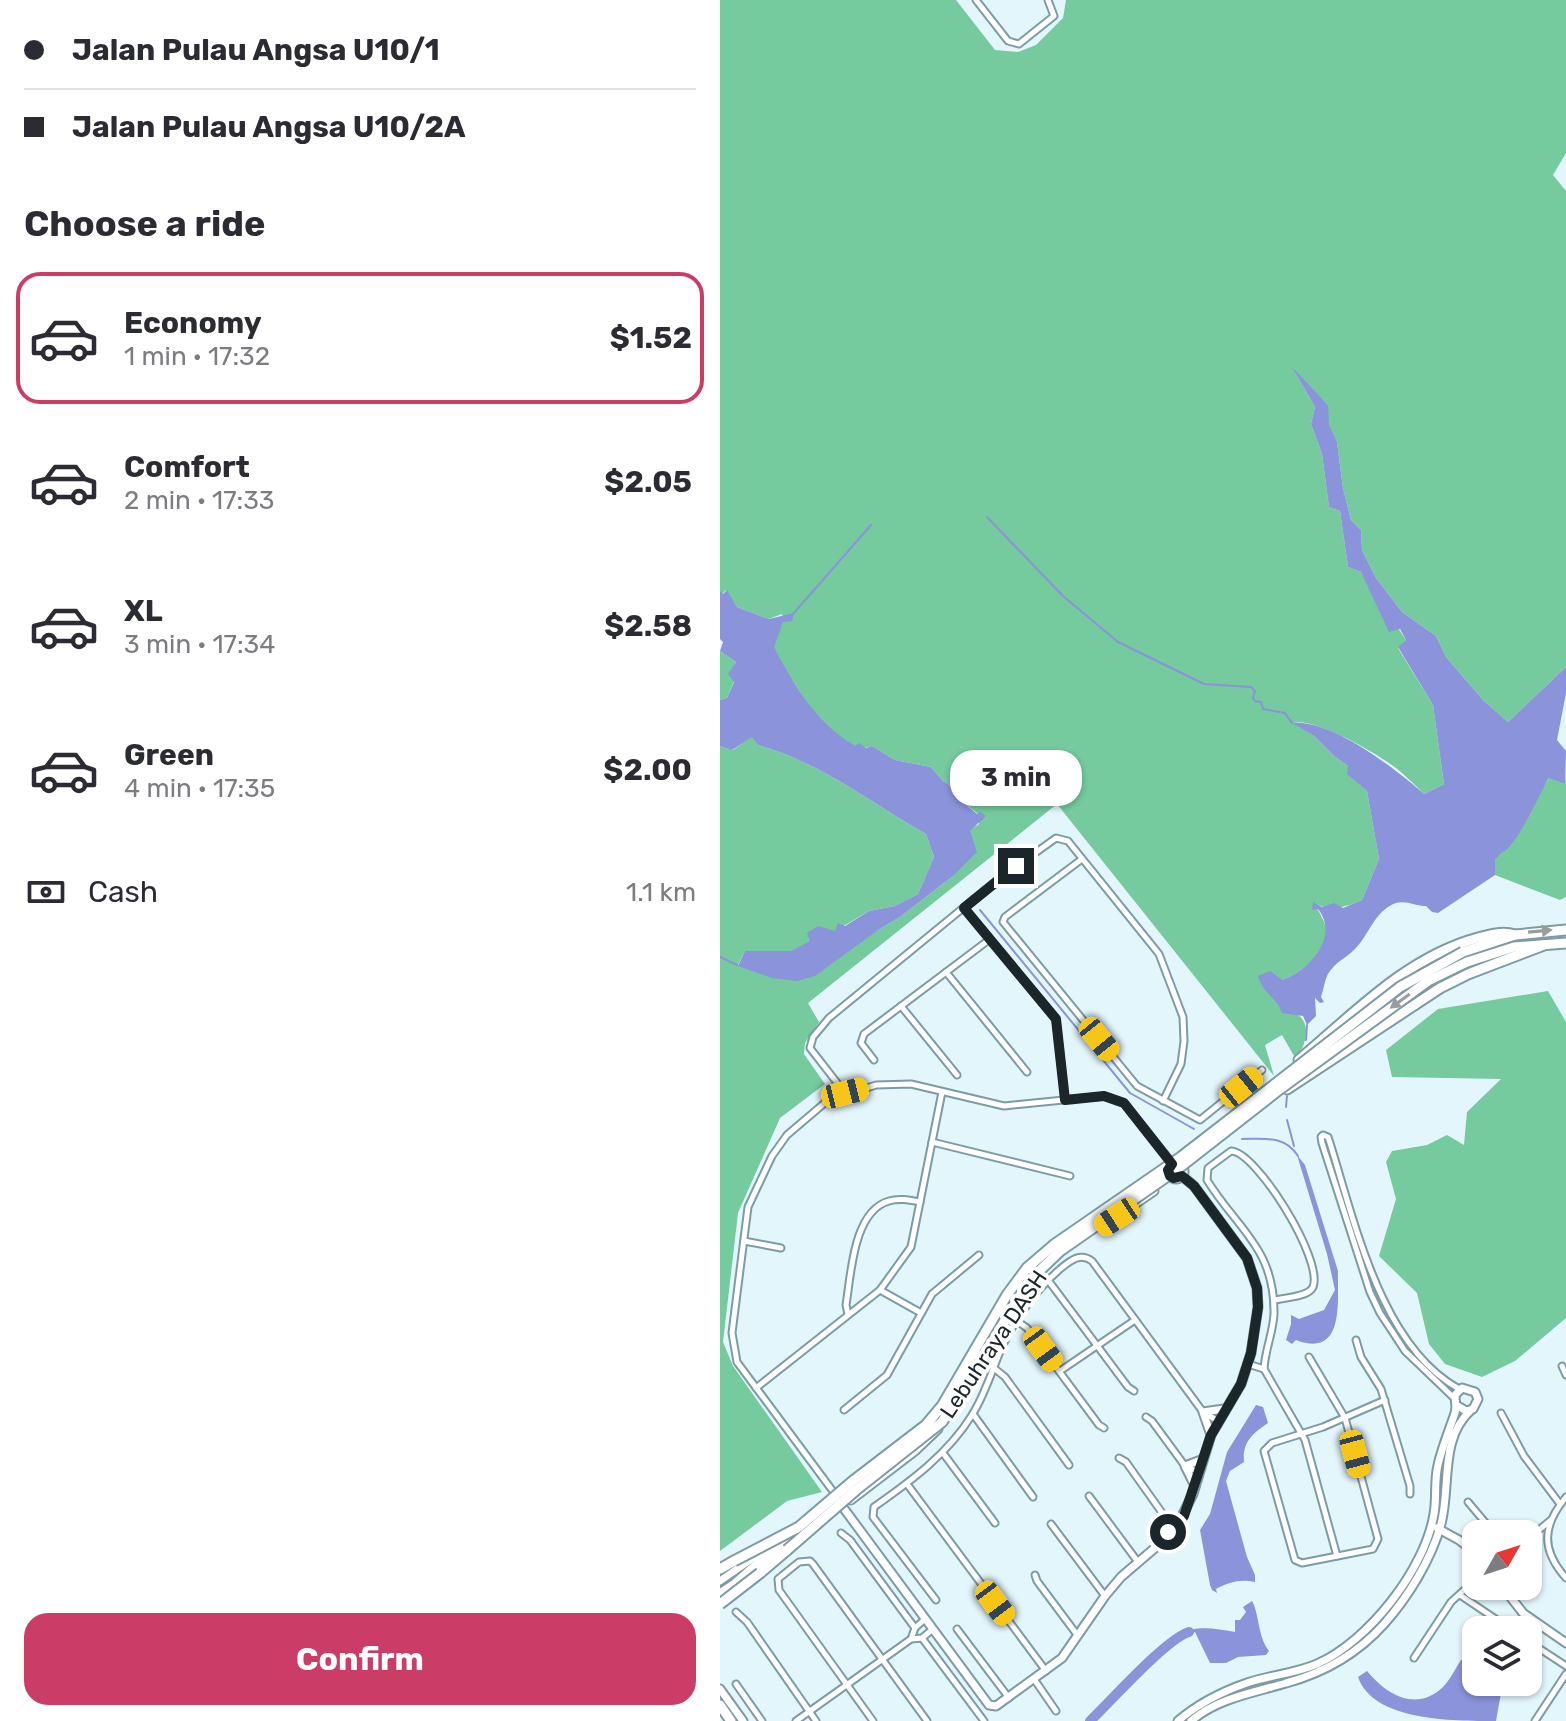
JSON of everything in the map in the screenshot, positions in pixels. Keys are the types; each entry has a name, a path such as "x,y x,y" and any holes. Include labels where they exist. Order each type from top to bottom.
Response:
{"highway":[{"name":"Lebuhraya DASH","path":"799,1527 926,1425 942,1406 1007,1295 1027,1268 1055,1244 1181,1157 1400,987 1515,935 1566,930"},
{"path":"1299,1060 1399,976 1429,957 1464,942 1501,933 1515,935"},
{"name":"Lebuhraya DASH","path":"720,1605 942,1422 1017,1300 1035,1275 1060,1251 1179,1168 1280,1089 1465,957 1514,947 1566,943"},
{"path":"1278,1095 1440,988 1544,945"},
{"path":"720,1569 799,1527"},
{"path":"720,1594 799,1527"},
{"path":"723,1701 731,1721"}],"street":[{"path":"976,0 1008,41 1019,44 1054,16 1048,0"},
{"path":"845,1093 810,1048 813,1037 829,1018 996,881 1056,838 1068,841 1159,954 1183,1017 1184,1041 1181,1064 1163,1101"},
{"path":"1082,859 1005,917 1003,922 1137,1086 1200,1120 1262,1070"},
{"path":"964,908 1056,1019 1065,1100"},
{"path":"874,1060 861,1043 861,1038 990,939"},
{"path":"946,972 1027,1072"},
{"path":"901,1006 957,1075"},
{"path":"848,1496 929,1426 1028,1270 1095,1218 1176,1170 1299,1060"},
{"path":"1119,1458 1126,1462 1180,1533 1170,1535 1105,1596 1062,1658 1009,1698 996,1706 989,1705 837,1504 737,1362 732,1333 748,1207 772,1156 787,1135 827,1101 876,1085 911,1084 1004,1106 1104,1096 1124,1103 1176,1170 1194,1186 1247,1258 1257,1288 1258,1307 1251,1353 1241,1384 1211,1435 1184,1516 1174,1524"},
{"path":"756,1388 880,1290 911,1247 942,1092"},
{"path":"720,1581 915,1451 954,1412 1018,1304 1046,1268 1278,1095"},
{"path":"1459,1389 1411,1347 1388,1311 1328,1137 1323,1135 1322,1143 1370,1292 1380,1313 1405,1351 1462,1410 1473,1409"},
{"path":"932,1142 1070,1176"},
{"path":"1264,1371 1273,1328 1274,1300 1266,1268 1253,1238 1207,1180 1206,1171 1231,1151 1244,1155 1290,1213 1306,1251 1314,1283 1312,1289 1274,1300"},
{"path":"848,1314 846,1305 855,1245 865,1220 885,1201 901,1199 920,1202"},
{"path":"744,1241 781,1248"},
{"path":"844,1410 887,1375 932,1294 979,1255"},
{"path":"936,1600 873,1517 874,1507 943,1453 973,1414 1017,1321 1031,1299 1048,1280 1079,1256 1092,1261 1203,1412 1211,1435"},
{"path":"1048,1280 1134,1391"},
{"path":"880,1290 921,1313"},
{"path":"1059,1371 1135,1320"},
{"path":"1017,1321 1027,1328 1104,1428"},
{"path":"1356,1340 1361,1357 1385,1400 1410,1494"},
{"path":"1251,1353 1265,1357"},
{"path":"1309,1357 1345,1418 1378,1539 1373,1549 1302,1563 1292,1557 1264,1451 1272,1443 1303,1434 1345,1418 1385,1400"},
{"path":"1248,1364 1264,1371 1303,1434 1337,1556"},
{"path":"1562,1366 1566,1375"},
{"path":"995,1369 1005,1377 1069,1465"},
{"path":"1191,1721 1212,1707 1248,1692 1289,1683 1333,1665 1384,1624 1429,1556 1450,1444 1458,1425 1478,1399 1475,1392 1466,1387 1459,1389"},
{"path":"1178,1721 1207,1699 1329,1658 1378,1618 1435,1527 1436,1471 1459,1389"},
{"path":"1203,1412 1224,1409"},
{"path":"1203,1412 1218,1421"},
{"path":"1501,1413 1524,1456 1560,1504"},
{"path":"973,1414 1033,1497"},
{"path":"1146,1417 1185,1466 1195,1485"},
{"path":"1293,1437 1297,1425"},
{"path":"943,1453 995,1523"},
{"path":"1185,1466 1201,1460"},
{"path":"1185,1466 1198,1472"},
{"path":"907,1484 1046,1671"},
{"path":"720,1605 837,1504 850,1506 848,1496"},
{"path":"1089,1496 1138,1562"},
{"path":"1542,1527 1566,1497"},
{"path":"1468,1502 1483,1520"},
{"path":"1551,1519 1547,1547 1551,1559 1566,1578"},
{"path":"1051,1524 1105,1596"},
{"path":"1435,1527 1462,1544"},
{"path":"841,1533 850,1540 917,1626"},
{"path":"873,1721 779,1590 778,1579 804,1560 813,1564 927,1721"},
{"path":"1035,1575 1079,1637"},
{"path":"1414,1658 1462,1591"},
{"path":"1459,1594 1491,1616"},
{"path":"1513,1600 1523,1613 1566,1643"},
{"path":"736,1612 747,1622 816,1721"},
{"path":"911,1639 917,1626 926,1619"},
{"path":"796,1721 882,1658 911,1639 924,1637 934,1629"},
{"path":"957,1629 1009,1698"},
{"path":"924,1637 984,1721"},
{"path":"1542,1650 1566,1666"},
{"path":"1535,1721 1566,1674"},
{"path":"1034,1679 1056,1711"},
{"path":"736,1684 762,1721"},
{"path":"720,1686 723,1701 743,1721"}],"green space":[{"path":"720,0 956,0 995,50 1018,52 1036,45 1063,18 1066,0 1566,0 1566,153 1553,175 1566,191 1566,667 1508,722 1483,700 1446,657 1436,636 1402,612 1376,578 1362,550 1361,530 1351,520 1337,442 1328,425 1328,405 1295,372 1315,407 1311,424 1322,454 1329,507 1340,511 1348,567 1361,572 1406,640 1398,648 1433,705 1444,784 1424,794 1396,768 1361,746 1316,726 1293,723 1314,736 1348,766 1348,774 1367,791 1379,859 1362,900 1338,908 1314,903 1323,920 1326,940 1308,964 1282,980 1272,997 1302,1018 1305,1040 1294,1056 1282,1035 1265,1045 1274,1076 1057,804 808,1003 819,1022 805,1043 804,1054 825,1084 780,1118 738,1213 723,1342 733,1366 822,1492 787,1501 720,1551 720,746 733,750 752,736 758,745 803,762 926,834 934,857 918,894 895,906 869,911 791,951 745,951 738,965 878,930 953,876 970,830 979,824 978,814 957,797 954,788 931,767 895,760 872,746 857,747 828,728 801,693 773,646 783,621 782,614 769,619 737,607 726,590 722,594 720,591"},
{"path":"720,651 736,662 729,674 734,681 727,698 720,700"},
{"path":"1550,777 1565,784 1566,777 1566,897 1560,900 1495,875 1495,860"},
{"path":"1548,991 1566,1022 1566,1318 1515,1361 1482,1377 1445,1364 1429,1344 1417,1293 1379,1256 1396,1199 1386,1162 1392,1151 1427,1145 1447,1135 1464,1145 1467,1112 1501,1079 1392,1077 1386,1050 1438,1009"}],"water":[{"path":"1292,367 1328,405 1329,425 1337,442 1351,520 1361,530 1362,550 1376,578 1402,612 1436,636 1446,657 1483,700 1508,722 1566,667 1566,693 1557,740 1566,751 1565,784 1549,778 1520,832 1495,860 1495,875 1438,913 1426,906 1404,902 1383,911 1355,949 1328,974 1321,997 1324,1002 1320,1003 1315,998 1316,1016 1307,1025 1303,1016 1282,1013 1258,976 1270,971 1282,980 1311,961 1318,952 1325,931 1318,909 1312,910 1313,902 1322,907 1334,903 1343,908 1362,900 1379,859 1367,791 1347,774 1348,766 1314,736 1292,723 1325,728 1362,747 1424,794 1444,784 1433,705 1398,647 1406,640 1400,629 1389,632 1361,572 1348,567 1340,511 1329,507 1322,454 1311,424 1315,407"},
{"path":"727,590 737,607 769,619 794,613 792,621 783,622 774,647 798,689 828,726 855,746 859,743 866,748 872,746 895,760 931,767 954,788 957,797 977,814 980,812 986,816 970,831 977,852 953,876 815,976 797,981 772,978 738,966 745,951 791,951 810,941 807,933 818,926 835,931 838,923 845,926 869,911 895,906 918,894 934,857 926,834 803,762 758,745 752,737 732,750 720,746 720,700 727,698 734,682 728,674 736,662 720,651 723,642 720,639 720,591 723,594"},
{"path":"1297,1155 1305,1165 1338,1271 1335,1323 1324,1341 1312,1344 1296,1340 1292,1344 1286,1340 1291,1315 1299,1319 1324,1310 1335,1290"},
{"path":"1256,1405 1263,1407 1268,1423 1250,1439 1244,1462 1230,1471 1226,1481 1255,1582 1230,1583 1216,1589 1217,1593 1210,1585 1200,1530 1210,1514 1227,1452"},
{"path":"1252,1601 1262,1639 1269,1651 1266,1655 1210,1663 1195,1632 1179,1638 1176,1635 1198,1629 1235,1632 1235,1620 1240,1620 1246,1612 1243,1607"},
{"path":"1461,1660 1462,1696 1500,1696 1496,1721 1437,1719 1397,1710 1366,1692 1358,1677 1367,1671 1392,1693 1422,1699 1443,1687"}],"waterway":[{"path":"987,517 1063,596 1118,642 1204,684 1251,687 1255,691 1253,698 1261,702 1263,709 1285,713 1292,723"},
{"path":"793,614 871,525"},
{"path":"980,910 1130,1093 1194,1129"},
{"path":"720,957 737,965"},
{"path":"1306,1040 1307,1025"},
{"path":"1286,1107 1287,1096"},
{"path":"1287,1120 1294,1146"},
{"path":"1242,1139 1280,1141 1298,1156"},
{"path":"1090,1721 1153,1658 1189,1632"}],"route":[{"path":"1016,866 964,908 1056,1019 1065,1100 1104,1096 1124,1103 1172,1164 1168,1170 1170,1176 1182,1176 1194,1186 1238,1243 1247,1258 1257,1288 1256,1329 1241,1384 1211,1435 1184,1516 1178,1524 1169,1526 1168,1532"}]}
